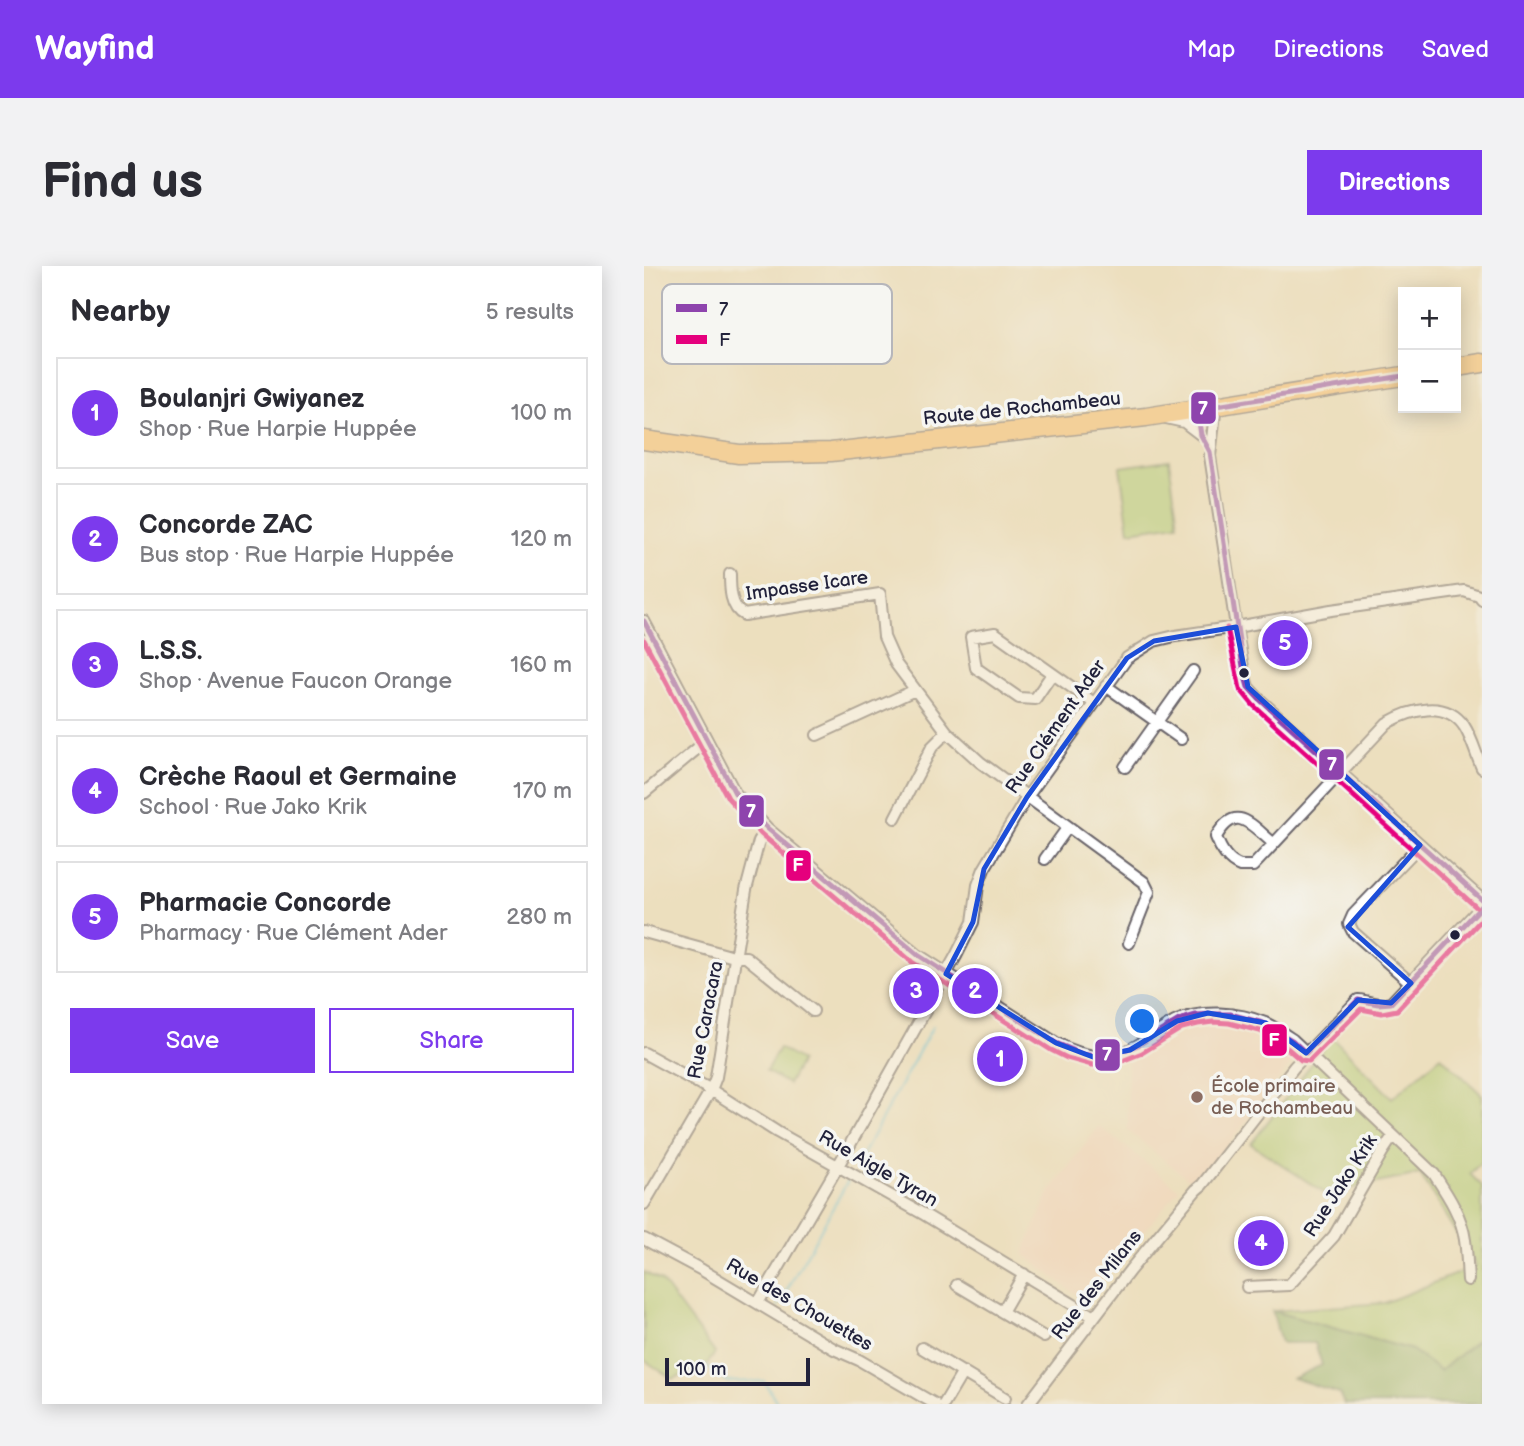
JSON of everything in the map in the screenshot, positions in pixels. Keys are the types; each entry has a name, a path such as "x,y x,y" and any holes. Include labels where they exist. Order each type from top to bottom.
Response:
{"main road":[{"path":"1461,367 1482,363"},
{"name":"Route de Rochambeau","path":"644,440 739,454 831,452 1146,417 1398,377"}],"street":[{"path":"1216,405 1210,452 1236,627 1248,687 1482,900"},
{"path":"1197,409 1201,435 1210,452"},
{"path":"1146,417 1184,422 1201,435"},
{"name":"Impasse Icare","path":"730,573 734,605 737,612 744,615 880,594 884,637 896,664 915,690"},
{"name":"Rue Clément Ader","path":"758,1303 946,974 973,922 978,885 984,869 1027,797 1126,659 1154,641 1318,612 1464,591 1479,596 1482,600"},
{"path":"644,621 735,793 767,828 918,955 1056,1043 1073,1052 1093,1057 1116,1055 1130,1050 1177,1021 1208,1013 1236,1014 1266,1023 1293,1040 1434,1174 1458,1215 1465,1237 1468,1280"},
{"path":"1052,674 1035,699 1019,698 976,668 971,637 995,633 1094,703"},
{"path":"1125,767 1193,671"},
{"path":"1106,686 1181,739"},
{"path":"817,736 915,690 947,732 980,762 1144,882 1149,892 1129,943"},
{"path":"1273,843 1245,820 1234,818 1224,824 1216,837 1220,848 1231,860 1241,866 1253,866 1387,723 1404,713 1424,709 1440,710 1454,716 1464,727 1482,768"},
{"path":"895,818 932,747 947,732"},
{"path":"644,793 707,743"},
{"path":"1045,859 1068,827"},
{"name":"Rue Caracara","path":"644,1204 716,1077 746,890 759,841 767,828"},
{"path":"1420,845 1353,915 1349,924 1353,932 1411,983 1482,906"},
{"path":"644,932 737,957 746,957 813,1011"},
{"name":"Rue des Milans","path":"1028,1404 1130,1270 1202,1185 1306,1053 1358,1000 1385,1005 1391,1003 1411,983"},
{"name":"Rue Aigle Tyran","path":"644,1053 1094,1317"},
{"name":"Rue Jako Krik","path":"1247,1287 1289,1285 1334,1236 1393,1136"},
{"name":"Rue des Chouettes","path":"644,1239 935,1404"},
{"path":"1002,1312 1024,1274"},
{"path":"957,1284 1044,1336"},
{"path":"922,1348 1005,1398"},
{"path":"944,1404 963,1372"}],"highlighted area":[{"path":"1236,627 1248,687 1420,845 1348,927 1411,983 1391,1003 1358,1000 1306,1053 1266,1023 1208,1013 1177,1021 1130,1050 1093,1057 1056,1043 946,974 973,922 984,869 1027,797 1127,658 1154,641"}],"shaded area":[{"name":"École primaire de Rochambeau","path":"1209,1024 1249,1027 1287,1048 1293,1061 1202,1179 1188,1179 1128,1131 1128,1062 1177,1033"},
{"path":"1099,1126 1179,1189 1086,1302 1023,1254 1049,1192"},
{"path":"1270,1217 1285,1230 1253,1268 1238,1256"}],"green space":[{"path":"1169,460 1178,524 1129,531 1120,467"},
{"path":"1332,1037 1392,1098 1441,1056 1482,1095 1482,1161 1470,1174 1482,1186 1482,1336 1440,1371 1412,1350 1272,1311 1384,1303 1476,1266 1420,1174 1326,1194 1251,1144"},
{"path":"779,1048 801,1061 788,1084 766,1071"},
{"path":"644,1272 661,1281 715,1353 706,1366 673,1379 644,1360"},
{"path":"1272,1311 1412,1350 1440,1371 1482,1336 1482,1404 1344,1404 1339,1393 1293,1378 1322,1365 1315,1343 1281,1343"}],"waterway":[{"path":"856,1166 933,1026"},
{"path":"778,1306 849,1179"},
{"path":"706,1366 728,1382 764,1381 778,1404"}],"transit line":[{"name":"7","path":"1398,377 1197,409 1201,435 1210,452 1248,687 1482,900"},
{"name":"7","path":"644,621 735,793 767,828 918,955 1056,1043 1082,1054 1115,1054 1138,1045 1179,1020 1213,1014 1230,1014 1263,1023 1293,1041 1306,1053"},
{"name":"F","path":"1227,628 1240,689 1253,705 1476,907"},
{"name":"F","path":"644,640 728,798 761,834 912,962 1067,1058 1092,1065 1117,1063 1142,1053 1182,1028 1213,1022 1260,1031 1301,1060 1309,1061 1361,1009 1382,1013 1397,1010 1482,919"},
{"name":"7","path":"1306,1053 1358,1000 1378,1004 1391,1003 1482,906"}],"place":[{"name":"Pharmacie Concorde","path":"1285,643"},
{"name":"L.S.S.","path":"916,991"},
{"name":"Concorde ZAC","path":"975,991"},
{"name":"Boulanjri Gwiyanez","path":"1000,1059"},
{"name":"École primaire de Rochambeau","path":"1197,1097"},
{"name":"Crèche Raoul et Germaine","path":"1261,1243"}]}
